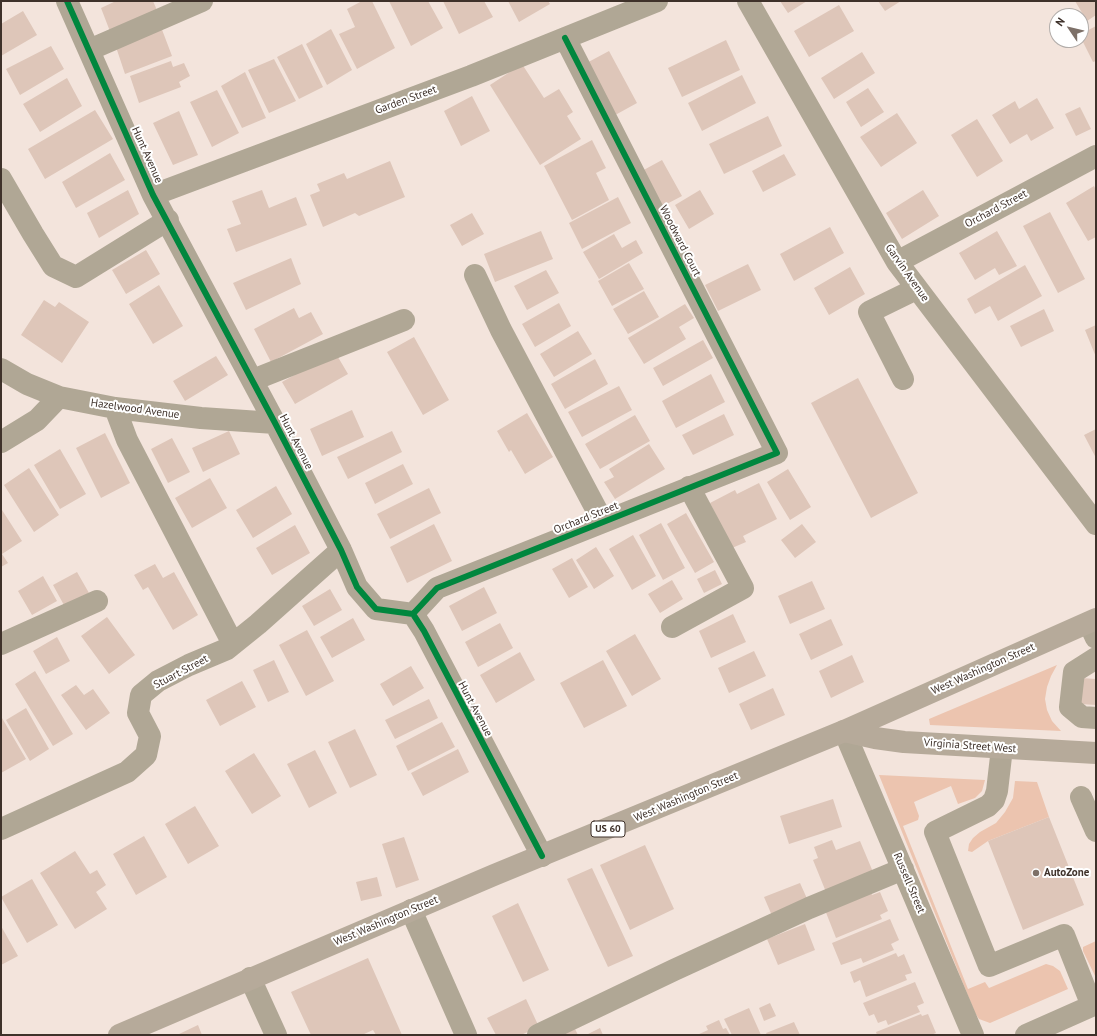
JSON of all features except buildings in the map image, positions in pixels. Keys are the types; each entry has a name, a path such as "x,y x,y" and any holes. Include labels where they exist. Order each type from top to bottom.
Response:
{"main road":[{"name":"West Washington Street","path":"118,1035 494,875 1094,627"},
{"name":"Virginia Street West","path":"844,730 875,738 904,742 1096,753"}],"street":[{"name":"Hunt Avenue","path":"67,1 153,195 168,220 275,422 341,550 357,587 376,609 413,614 424,631 542,856"},
{"path":"89,50 202,1"},
{"name":"Garden Street","path":"153,195 471,76 657,1"},
{"name":"Garvin Avenue","path":"748,1 897,262 916,289 1096,524"},
{"name":"Woodward Court","path":"565,38 777,453"},
{"name":"Orchard Street","path":"897,262 1096,156"},
{"path":"1,179 53,266 76,277 168,220"},
{"path":"475,274 501,330 603,522"},
{"path":"904,379 869,312 916,289"},
{"path":"253,380 404,320"},
{"name":"Hazelwood Avenue","path":"1,369 27,384 60,397 115,408 200,418 275,422"},
{"path":"1,442 37,420 60,397"},
{"path":"115,408 127,440 233,644"},
{"name":"Orchard Street","path":"413,614 437,588 777,453"},
{"path":"672,627 743,588 689,487"},
{"name":"Stuart Street","path":"1,829 127,772 146,755 148,749 150,736 138,713 141,695 158,681 189,665 227,649 258,624 341,550"},
{"path":"1,644 97,601"},
{"path":"1096,658 1074,672 1070,707 1082,717 1096,718"},
{"name":"Russell Street","path":"844,730 973,1035"},
{"path":"1002,748 997,791 994,800 988,806 935,832 989,966 1064,935 1094,1005 1026,1035"},
{"path":"1081,797 1096,832"},
{"path":"538,1035 809,908 903,869"},
{"path":"411,910 466,1035"},
{"path":"250,978 276,1035"}],"shaded area":[{"path":"1057,665 1047,687 1045,699 1047,710 1052,721 1061,731 930,725 929,719"},
{"path":"879,775 985,780 982,791 975,798 958,804 951,786 914,802 919,816 918,820 903,826 968,989 985,982 989,988 1046,964 1053,966 1060,971 1068,989 990,1023 979,1019 975,1013"},
{"path":"1015,781 1037,782 1049,817 988,841 972,852 968,851 969,844 973,838 980,832 996,823 1005,812 1013,798"},
{"path":"1096,941 1096,978 1083,951 1083,947"}],"cycle path":[{"path":"67,1 153,195 275,423 341,550 357,587 376,609 413,614 424,631 542,856"},
{"path":"413,614 437,588 777,453 565,38"}],"place":[{"name":"AutoZone","path":"1036,873"}]}
